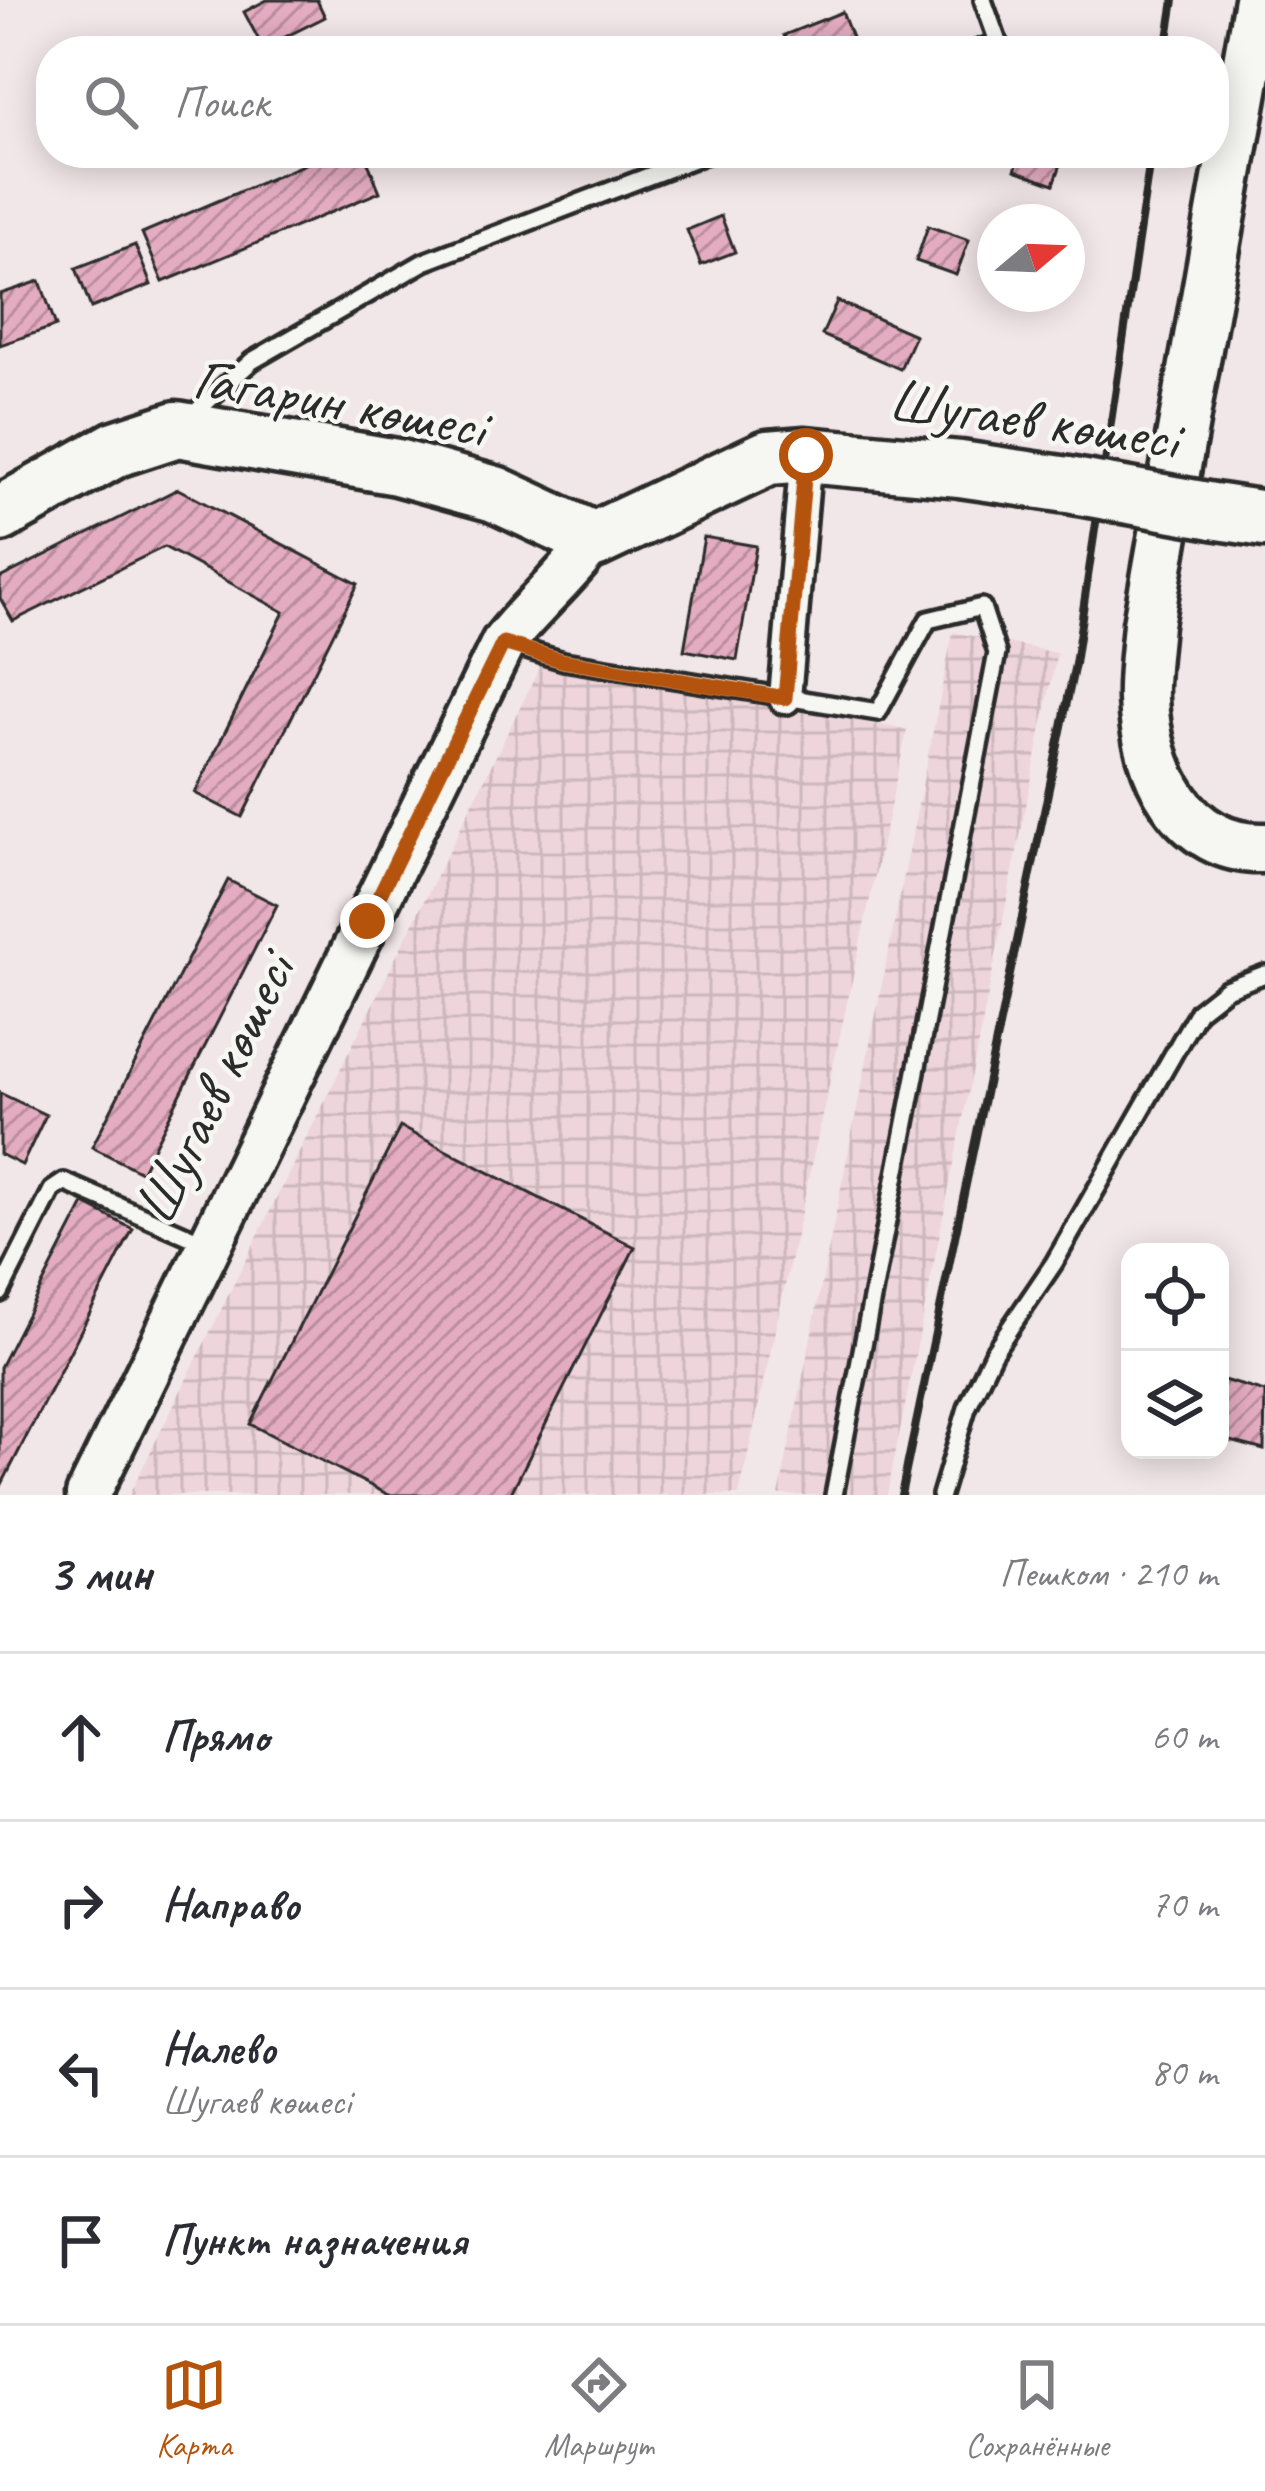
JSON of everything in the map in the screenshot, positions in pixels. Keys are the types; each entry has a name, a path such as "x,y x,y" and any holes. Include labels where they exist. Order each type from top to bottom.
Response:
{"highway":[{"name":"Гагарин көшесі","path":"0,514 116,448 177,429 397,466 495,494 594,540"},
{"name":"Шугаев көшесі","path":"594,540 768,458 806,455 960,469 1251,517"}],"main road":[{"path":"1259,0 1148,624 1143,701 1157,774 1180,812 1224,843 1265,848"},
{"name":"Шугаев көшесі","path":"88,1495 503,643 594,540"}],"street":[{"path":"785,698 806,455"}],"lane":[{"path":"983,0 996,36"},
{"path":"177,429 252,361 424,262 670,168"},
{"path":"503,643 564,661 878,712 928,620 982,607 998,653 834,1495"},
{"path":"941,1495 967,1408 993,1353 1054,1263 1198,1011 1226,989 1265,974"},
{"path":"0,1293 52,1190 64,1183 209,1245"}],"shaded area":[{"path":"953,632 1057,653 887,1495 779,1495"},
{"path":"542,663 907,730 739,1495 129,1495"}],"building":[{"path":"267,0 317,0 325,17 287,36 257,36 244,12"},
{"path":"842,12 851,36 784,36"},
{"path":"296,168 370,168 380,192 163,282 142,233"},
{"path":"1016,168 1060,168 1054,184"},
{"path":"721,216 735,252 701,265 687,230"},
{"path":"928,226 969,240 956,275 916,261"},
{"path":"135,245 151,285 91,308 76,268"},
{"path":"40,281 56,326 0,345 0,294"},
{"path":"837,301 915,335 900,369 822,335"},
{"path":"178,489 358,584 242,817 195,793 284,612 164,547 13,621 0,598 0,578"},
{"path":"704,537 756,546 737,660 684,650"},
{"path":"228,880 277,905 141,1172 92,1147"},
{"path":"0,1093 46,1115 22,1165 0,1154"},
{"path":"400,1127 635,1247 510,1495 389,1495 250,1424"},
{"path":"84,1204 133,1229 0,1488 0,1367"},
{"path":"1229,1382 1265,1392 1264,1450 1229,1440"}],"railway":[{"path":"1168,36 1174,0"},
{"path":"901,1495 1075,664 1149,168"}],"route":[{"path":"367,921 503,643 564,661 785,698 806,455"}]}
